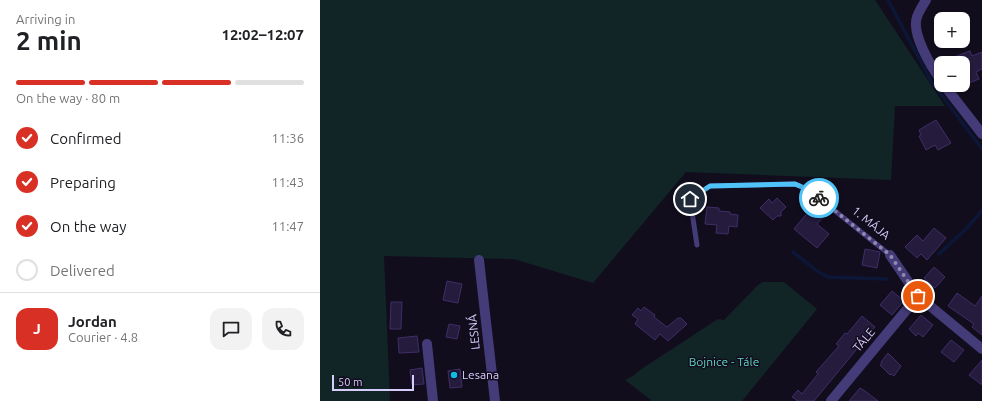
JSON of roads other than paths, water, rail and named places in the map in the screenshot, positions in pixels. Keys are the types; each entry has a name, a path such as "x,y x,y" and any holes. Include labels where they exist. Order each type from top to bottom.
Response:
{"street":[{"path":"926,0 917,17 916,26 918,36 934,71"},
{"path":"949,92 982,134"},
{"name":"1. MÁJA","path":"890,255 918,296 982,349"},
{"name":"LESNÁ","path":"479,260 495,401"},
{"name":"TÁLE","path":"831,401 918,296"},
{"path":"427,344 434,401"}],"lane":[{"name":"1. MÁJA","path":"697,245 690,199 710,186 795,184 813,194 890,255"}],"waterway":[{"path":"888,0 931,81 982,149"},
{"path":"939,254 965,230 982,211"},
{"path":"793,252 817,271 828,277 887,279"}],"place":[{"name":"Lesana","path":"454,375"}],"park label":[{"name":"Bojnice - Tále","path":"724,362"}]}
